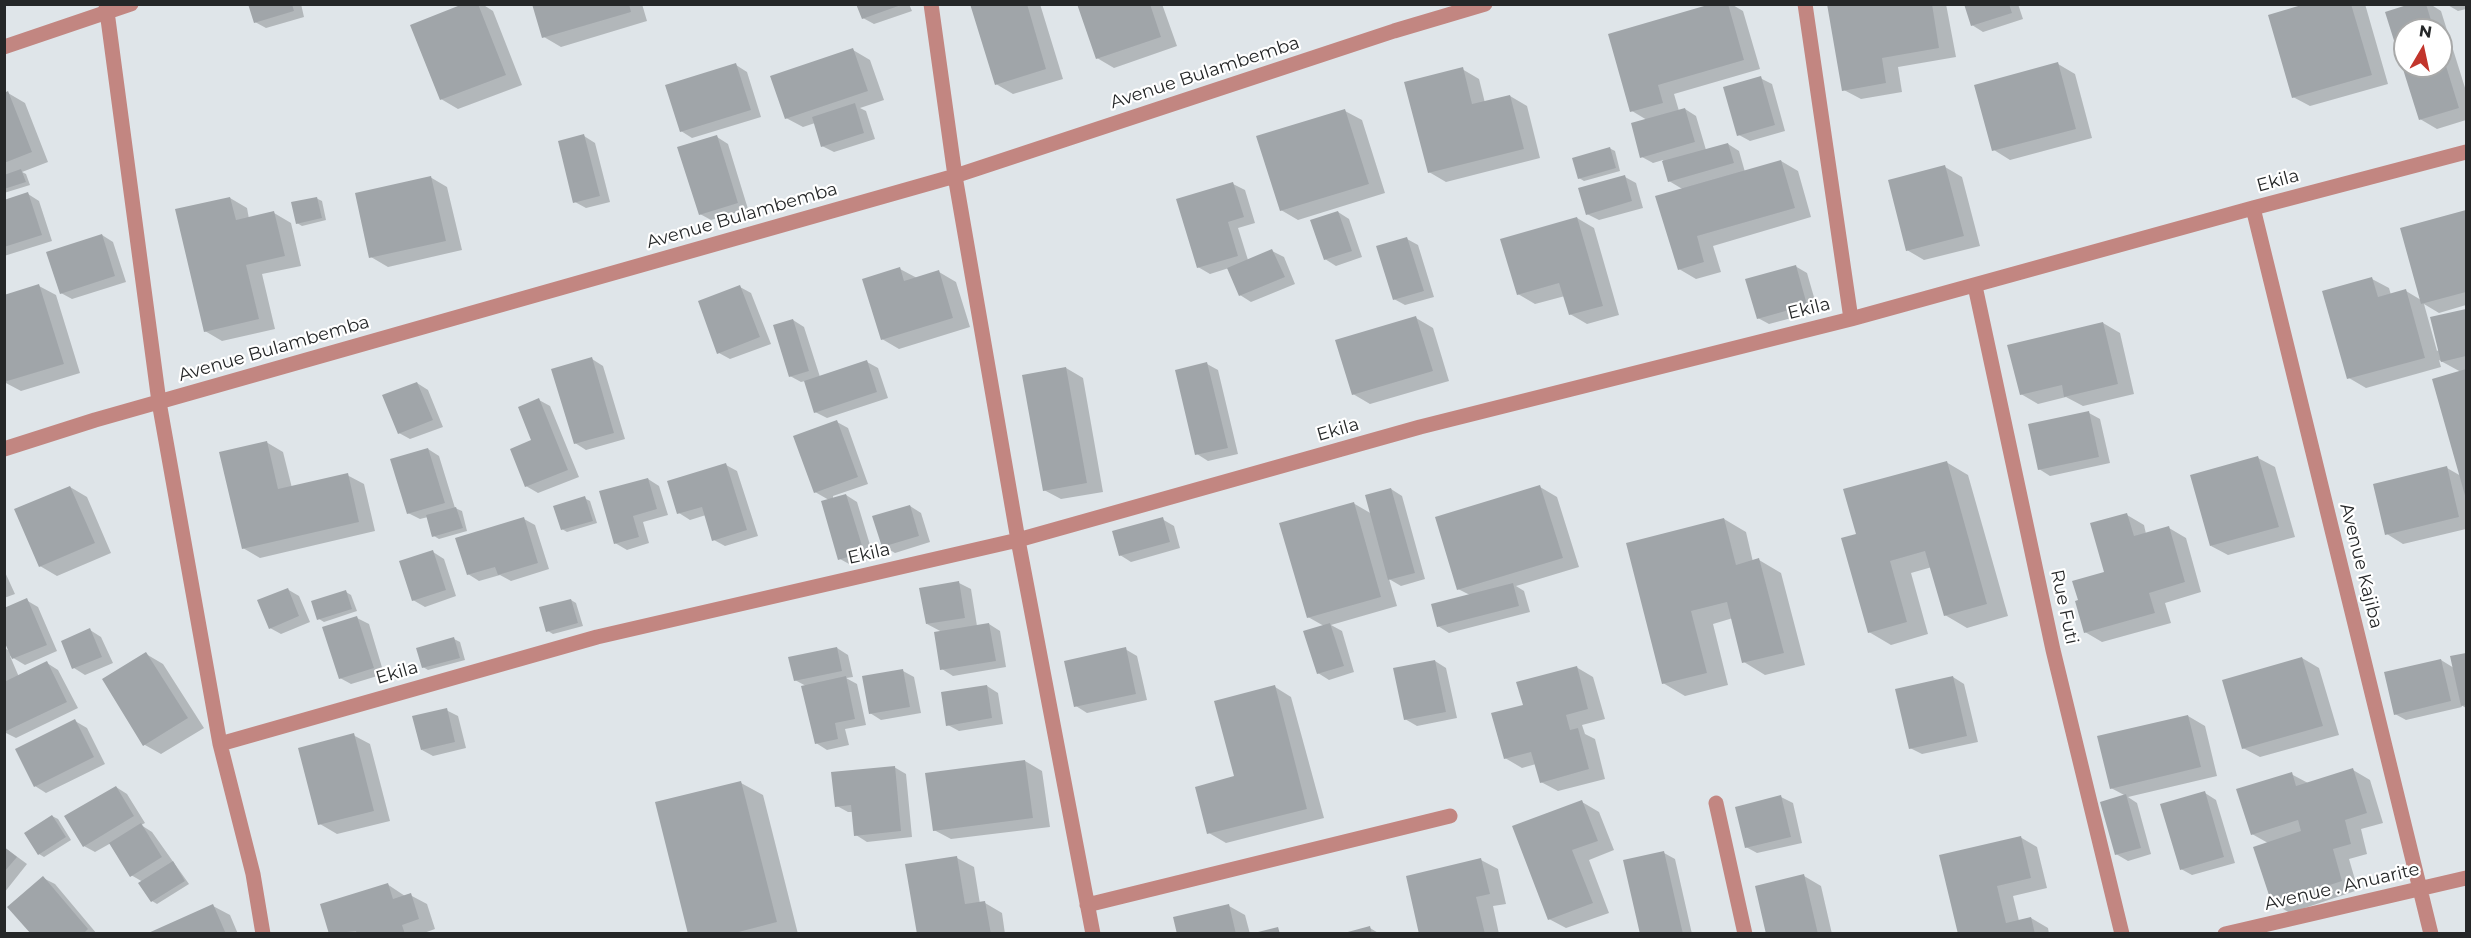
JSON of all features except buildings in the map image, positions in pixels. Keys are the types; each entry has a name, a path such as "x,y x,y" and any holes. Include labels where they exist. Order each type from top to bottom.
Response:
{"street":[{"path":"4,47 106,8 131,4"},
{"path":"931,4 955,176 1018,540 1093,933"},
{"name":"Avenue Bulambemba","path":"4,449 159,402 955,176 1394,31 1485,4"},
{"path":"1805,4 1851,319"},
{"path":"106,8 159,402 220,744 253,874 263,933"},
{"name":"Ekila","path":"220,744 597,637 1018,540 1420,427 1851,319 2466,152"},
{"name":"Avenue Kajiba","path":"2253,208 2432,933"},
{"name":"Rue Futi","path":"1975,286 2053,650 2122,933"},
{"path":"1716,803 1745,933"},
{"path":"1087,905 1450,816"},
{"name":"Avenue . Anuarite","path":"2225,933 2466,878"}]}
